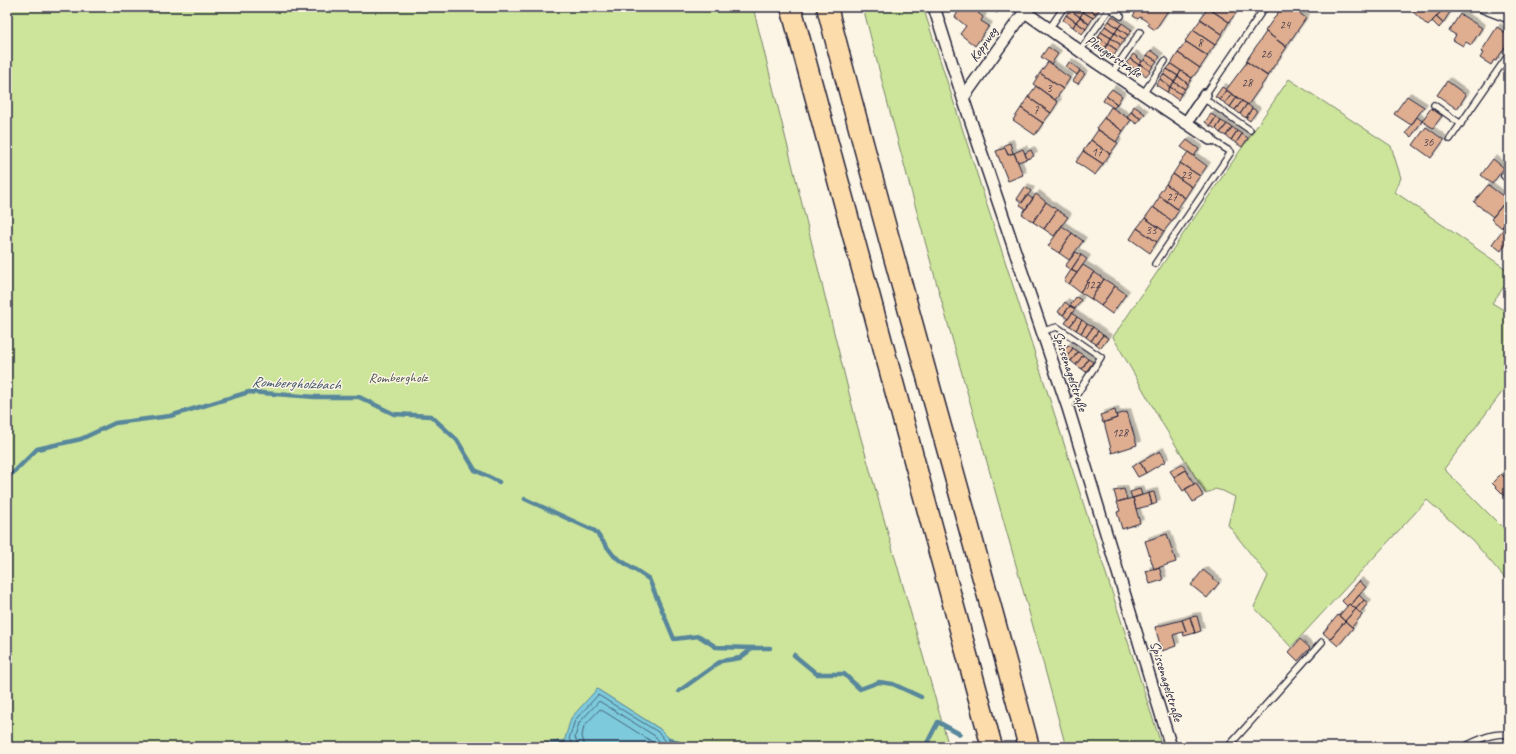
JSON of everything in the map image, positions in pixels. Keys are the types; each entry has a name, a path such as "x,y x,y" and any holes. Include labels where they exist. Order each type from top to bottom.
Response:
{"highway":[{"path":"791,7 992,747"},
{"path":"827,7 1029,747"}],"street":[{"name":"Spissenagelstraße","path":"934,7 963,98 1068,408 1171,747"},
{"path":"1483,7 1509,17"},
{"name":"Koppweg","path":"963,98 1026,9"},
{"name":"Pleugerstraße","path":"1026,9 1049,29 1080,51 1210,139"},
{"path":"1186,122 1204,96"}],"lane":[{"path":"1049,29 1064,7"},
{"path":"1080,51 1109,7 1121,16"},
{"path":"1250,130 1204,96 1265,7"},
{"path":"1112,73 1140,32"},
{"path":"1450,139 1509,54"},
{"path":"1143,94 1165,61"},
{"path":"1434,105 1461,124"},
{"name":"Pleugerstraße","path":"1155,264 1231,152 1210,139"},
{"path":"1043,331 1057,327 1101,357 1068,408"},
{"path":"1228,747 1322,642"},
{"path":"1464,747 1476,741 1502,734 1509,736"}],"green space":[{"name":"Rombergholz","path":"7,7 753,7 856,421 949,747 667,747 670,739 660,729 597,689 564,742 572,747 7,747"},
{"path":"863,7 923,7 1162,747 1066,747 937,285"},
{"path":"1289,79 1391,146 1401,178 1395,192 1509,271 1509,280 1492,303 1509,313 1509,383 1444,469 1509,534 1509,583 1473,541 1427,500 1291,647 1254,607 1268,576 1228,525 1235,497 1215,489 1206,494 1162,423 1113,337"}],"water":[{"path":"597,689 660,729 670,739 667,747 572,747 564,742 571,718"}],"building":[{"path":"961,7 975,7 980,10 978,13 983,17 981,21 989,26 975,46 960,34 966,26 955,17"},
{"path":"988,7 998,7 1000,8 997,13"},
{"path":"1072,7 1077,7 1083,12 1080,17 1070,10"},
{"path":"1086,7 1096,14 1093,18 1083,12"},
{"path":"1087,7 1098,7 1100,8 1096,14"},
{"path":"1126,7 1166,7 1169,9 1155,30 1148,25 1149,23 1140,17 1138,19 1133,16 1135,13"},
{"path":"1231,7 1237,12 1229,22 1208,8"},
{"path":"1282,7 1291,7 1306,18 1286,47 1265,31"},
{"path":"1445,7 1428,26 1409,8"},
{"path":"1445,7 1450,12 1443,23 1436,17"},
{"path":"1208,8 1229,22 1222,34 1200,19"},
{"path":"1070,10 1080,17 1076,22 1066,15"},
{"path":"1083,12 1093,18 1089,24 1080,17"},
{"path":"1460,14 1482,28 1471,45 1466,42 1463,46 1453,40 1456,35 1449,31"},
{"path":"1066,15 1076,22 1073,27 1063,20"},
{"path":"1112,16 1122,23 1118,28 1109,21"},
{"path":"1080,17 1089,24 1086,29 1076,22"},
{"path":"1436,17 1443,23 1439,28 1432,21"},
{"path":"1201,19 1222,34 1215,45 1193,30"},
{"path":"1109,21 1118,28 1115,33 1105,26"},
{"path":"1076,22 1086,29 1082,34 1073,27"},
{"path":"1122,23 1132,30 1128,35 1118,28"},
{"path":"1105,26 1115,33 1111,38 1101,32"},
{"path":"1497,27 1509,35 1509,41 1496,61 1494,60 1491,65 1480,58 1483,53 1481,52"},
{"path":"1118,28 1128,35 1125,40 1115,33"},
{"path":"1193,30 1215,45 1207,56 1185,41"},
{"path":"1101,32 1111,38 1108,44 1098,37"},
{"path":"1266,32 1287,47 1267,76 1246,61"},
{"path":"1115,33 1125,40 1121,45 1111,38"},
{"path":"1098,37 1108,44 1104,49 1094,42"},
{"path":"1111,38 1121,45 1117,50 1108,44"},
{"path":"1186,42 1208,56 1200,68 1178,53"},
{"path":"1108,44 1117,50 1114,56 1104,49"},
{"path":"1048,47 1058,54 1051,64 1041,57"},
{"path":"1151,50 1160,57 1157,61 1147,55"},
{"path":"1178,53 1200,68 1192,78 1171,64"},
{"path":"1133,54 1142,61 1139,65 1130,59"},
{"path":"1147,55 1157,61 1153,66 1144,60"},
{"path":"1130,59 1139,65 1136,70 1126,63"},
{"path":"1144,60 1153,66 1150,71 1140,64"},
{"path":"1048,62 1070,78 1063,89 1040,73"},
{"path":"1069,62 1080,70 1077,75 1066,67"},
{"path":"1247,62 1268,76 1248,105 1226,90"},
{"path":"1140,64 1150,71 1146,76 1137,69"},
{"path":"1171,64 1181,71 1178,76 1167,69"},
{"path":"1167,69 1178,76 1174,82 1163,74"},
{"path":"1080,71 1085,74 1078,84 1073,81"},
{"path":"1181,71 1192,78 1188,84 1178,76"},
{"path":"1040,73 1063,89 1055,100 1033,84"},
{"path":"1163,74 1174,82 1170,87 1160,79"},
{"path":"1178,76 1188,84 1185,89 1174,82"},
{"path":"1160,79 1170,87 1167,92 1156,85"},
{"path":"1447,81 1466,95 1457,109 1437,95"},
{"path":"1174,82 1185,89 1181,94 1170,87"},
{"path":"1036,86 1058,102 1051,113 1028,97"},
{"path":"1170,87 1181,94 1178,100 1167,92"},
{"path":"1222,87 1227,90 1220,100 1215,97"},
{"path":"1112,89 1122,96 1117,104 1106,96"},
{"path":"1227,90 1232,94 1225,103 1220,100"},
{"path":"1232,94 1237,97 1230,107 1225,103"},
{"path":"1106,96 1117,104 1114,108 1103,101"},
{"path":"1407,96 1424,107 1411,125 1394,114"},
{"path":"1028,97 1051,113 1043,123 1021,108"},
{"path":"1237,97 1242,101 1235,110 1230,107"},
{"path":"1242,101 1247,104 1240,114 1235,110"},
{"path":"1247,104 1252,108 1246,118 1240,114"},
{"path":"1134,106 1145,114 1141,119 1131,112"},
{"path":"1111,107 1131,120 1123,131 1104,118"},
{"path":"1021,108 1043,123 1035,135 1013,120"},
{"path":"1252,108 1257,111 1250,121 1246,118"},
{"path":"1431,108 1442,116 1433,128 1422,121"},
{"path":"1131,112 1141,119 1137,124 1127,117"},
{"path":"1211,114 1216,117 1210,126 1205,122"},
{"path":"1216,117 1221,121 1216,129 1210,126"},
{"path":"1417,117 1422,121 1411,137 1406,133"},
{"path":"1104,118 1123,131 1116,142 1096,128"},
{"path":"1221,121 1227,124 1220,133 1216,129"},
{"path":"1227,124 1232,127 1226,136 1220,133"},
{"path":"1232,127 1237,131 1231,140 1226,136"},
{"path":"1426,127 1444,140 1431,158 1413,145"},
{"path":"1098,130 1118,143 1110,154 1091,140"},
{"path":"1237,131 1242,134 1236,143 1231,140"},
{"path":"1242,134 1248,138 1242,147 1236,143"},
{"path":"1091,140 1110,154 1103,164 1083,151"},
{"path":"1187,140 1199,149 1194,156 1181,147"},
{"path":"1010,143 1013,153 1008,155 1004,145"},
{"path":"1005,148 1008,155 1014,153 1023,175 1008,181 996,151"},
{"path":"1023,149 1027,159 1018,162 1014,153"},
{"path":"1031,150 1034,156 1027,159 1025,153"},
{"path":"1083,151 1103,164 1095,175 1076,162"},
{"path":"1188,152 1207,166 1200,176 1180,163"},
{"path":"1493,159 1504,168 1492,184 1481,175"},
{"path":"1180,163 1200,176 1192,187 1173,174"},
{"path":"1173,174 1192,187 1185,198 1166,184"},
{"path":"1166,184 1185,198 1177,209 1158,195"},
{"path":"1488,185 1507,199 1493,217 1474,202"},
{"path":"1025,187 1031,191 1022,203 1017,199"},
{"path":"1036,194 1046,202 1033,222 1022,214"},
{"path":"1027,195 1033,199 1026,209 1020,205"},
{"path":"1160,196 1179,210 1172,221 1153,207"},
{"path":"1046,202 1057,210 1044,229 1033,222"},
{"path":"1502,206 1509,211 1509,218 1502,228 1491,219"},
{"path":"1153,207 1172,221 1164,231 1145,218"},
{"path":"1057,210 1068,217 1054,236 1044,229"},
{"path":"1145,218 1164,231 1157,242 1137,228"},
{"path":"1509,218 1509,247 1505,245 1501,251 1492,244 1504,228 1502,227"},
{"path":"1062,226 1072,233 1059,253 1048,246"},
{"path":"1137,228 1157,242 1150,253 1130,239"},
{"path":"1072,233 1083,241 1069,260 1059,253"},
{"path":"1076,252 1081,255 1071,270 1065,266"},
{"path":"1081,255 1087,259 1077,273 1071,270"},
{"path":"1083,265 1094,272 1080,292 1069,284"},
{"path":"1071,270 1077,273 1069,284 1064,281"},
{"path":"1094,272 1104,279 1091,299 1080,292"},
{"path":"1104,279 1115,286 1101,306 1091,299"},
{"path":"1115,286 1126,294 1112,314 1101,306"},
{"path":"1076,297 1081,300 1075,309 1070,306"},
{"path":"1065,302 1070,306 1063,315 1058,312"},
{"path":"1070,306 1075,309 1068,319 1063,315"},
{"path":"1072,313 1077,317 1070,326 1065,323"},
{"path":"1077,317 1082,320 1076,330 1070,326"},
{"path":"1082,320 1087,324 1081,333 1076,330"},
{"path":"1087,324 1093,327 1086,337 1081,333"},
{"path":"1093,327 1098,331 1091,341 1086,337"},
{"path":"1098,331 1103,335 1096,344 1091,341"},
{"path":"1103,335 1108,338 1101,348 1096,344"},
{"path":"1068,345 1073,348 1066,358 1061,354"},
{"path":"1073,348 1078,352 1071,361 1066,358"},
{"path":"1078,352 1083,355 1076,365 1071,361"},
{"path":"1083,355 1088,359 1082,369 1076,365"},
{"path":"1088,359 1093,362 1086,372 1082,369"},
{"path":"1115,410 1117,418 1103,423 1100,415"},
{"path":"1127,412 1137,445 1112,453 1104,422 1117,418 1116,415"},
{"path":"1160,451 1166,461 1146,473 1140,462"},
{"path":"1140,462 1146,473 1138,477 1132,467"},
{"path":"1182,464 1186,470 1174,477 1170,471"},
{"path":"1186,470 1194,484 1183,491 1174,477"},
{"path":"1501,474 1509,482 1509,500 1492,483"},
{"path":"1196,483 1203,496 1193,502 1185,489"},
{"path":"1124,489 1127,499 1117,502 1114,491"},
{"path":"1140,489 1142,495 1132,498 1130,492"},
{"path":"1154,492 1157,503 1152,505 1149,493"},
{"path":"1149,493 1152,505 1136,509 1133,498"},
{"path":"1133,498 1140,523 1122,529 1117,512 1120,511 1117,502"},
{"path":"1167,534 1176,562 1154,569 1145,541"},
{"path":"1159,567 1163,580 1150,584 1146,571"},
{"path":"1203,570 1219,583 1207,598 1191,585"},
{"path":"1359,581 1366,587 1351,605 1349,604 1347,606 1342,601"},
{"path":"1359,595 1364,600 1356,609 1351,605"},
{"path":"1364,600 1368,603 1360,613 1356,609"},
{"path":"1349,604 1356,609 1345,621 1339,616"},
{"path":"1356,609 1362,615 1352,627 1345,621"},
{"path":"1338,615 1345,621 1330,639 1323,633"},
{"path":"1197,616 1201,631 1195,633 1190,617"},
{"path":"1190,617 1195,633 1184,636 1183,632 1186,631 1182,620"},
{"path":"1182,620 1186,631 1173,635 1176,646 1162,651 1155,627"},
{"path":"1345,621 1353,628 1338,646 1330,639"},
{"path":"1300,639 1310,648 1298,661 1289,652"}],"waterway":[{"name":"Rombergholzbach","path":"7,476 13,473 37,449 81,439 115,423 170,416 249,392 315,397 359,397 394,414 431,416 457,440 475,470 499,482"},
{"name":"Rombergholzbach","path":"525,499 595,531 614,556 649,579 674,639 699,636 716,647 753,648"},
{"path":"679,691 721,661 740,658 753,648 770,648"},
{"path":"794,655 817,674 844,674 860,689 879,682 893,684 921,697"},
{"path":"925,747 938,722 960,734"},
{"path":"670,739 687,747"},
{"path":"531,747 564,742"}]}
